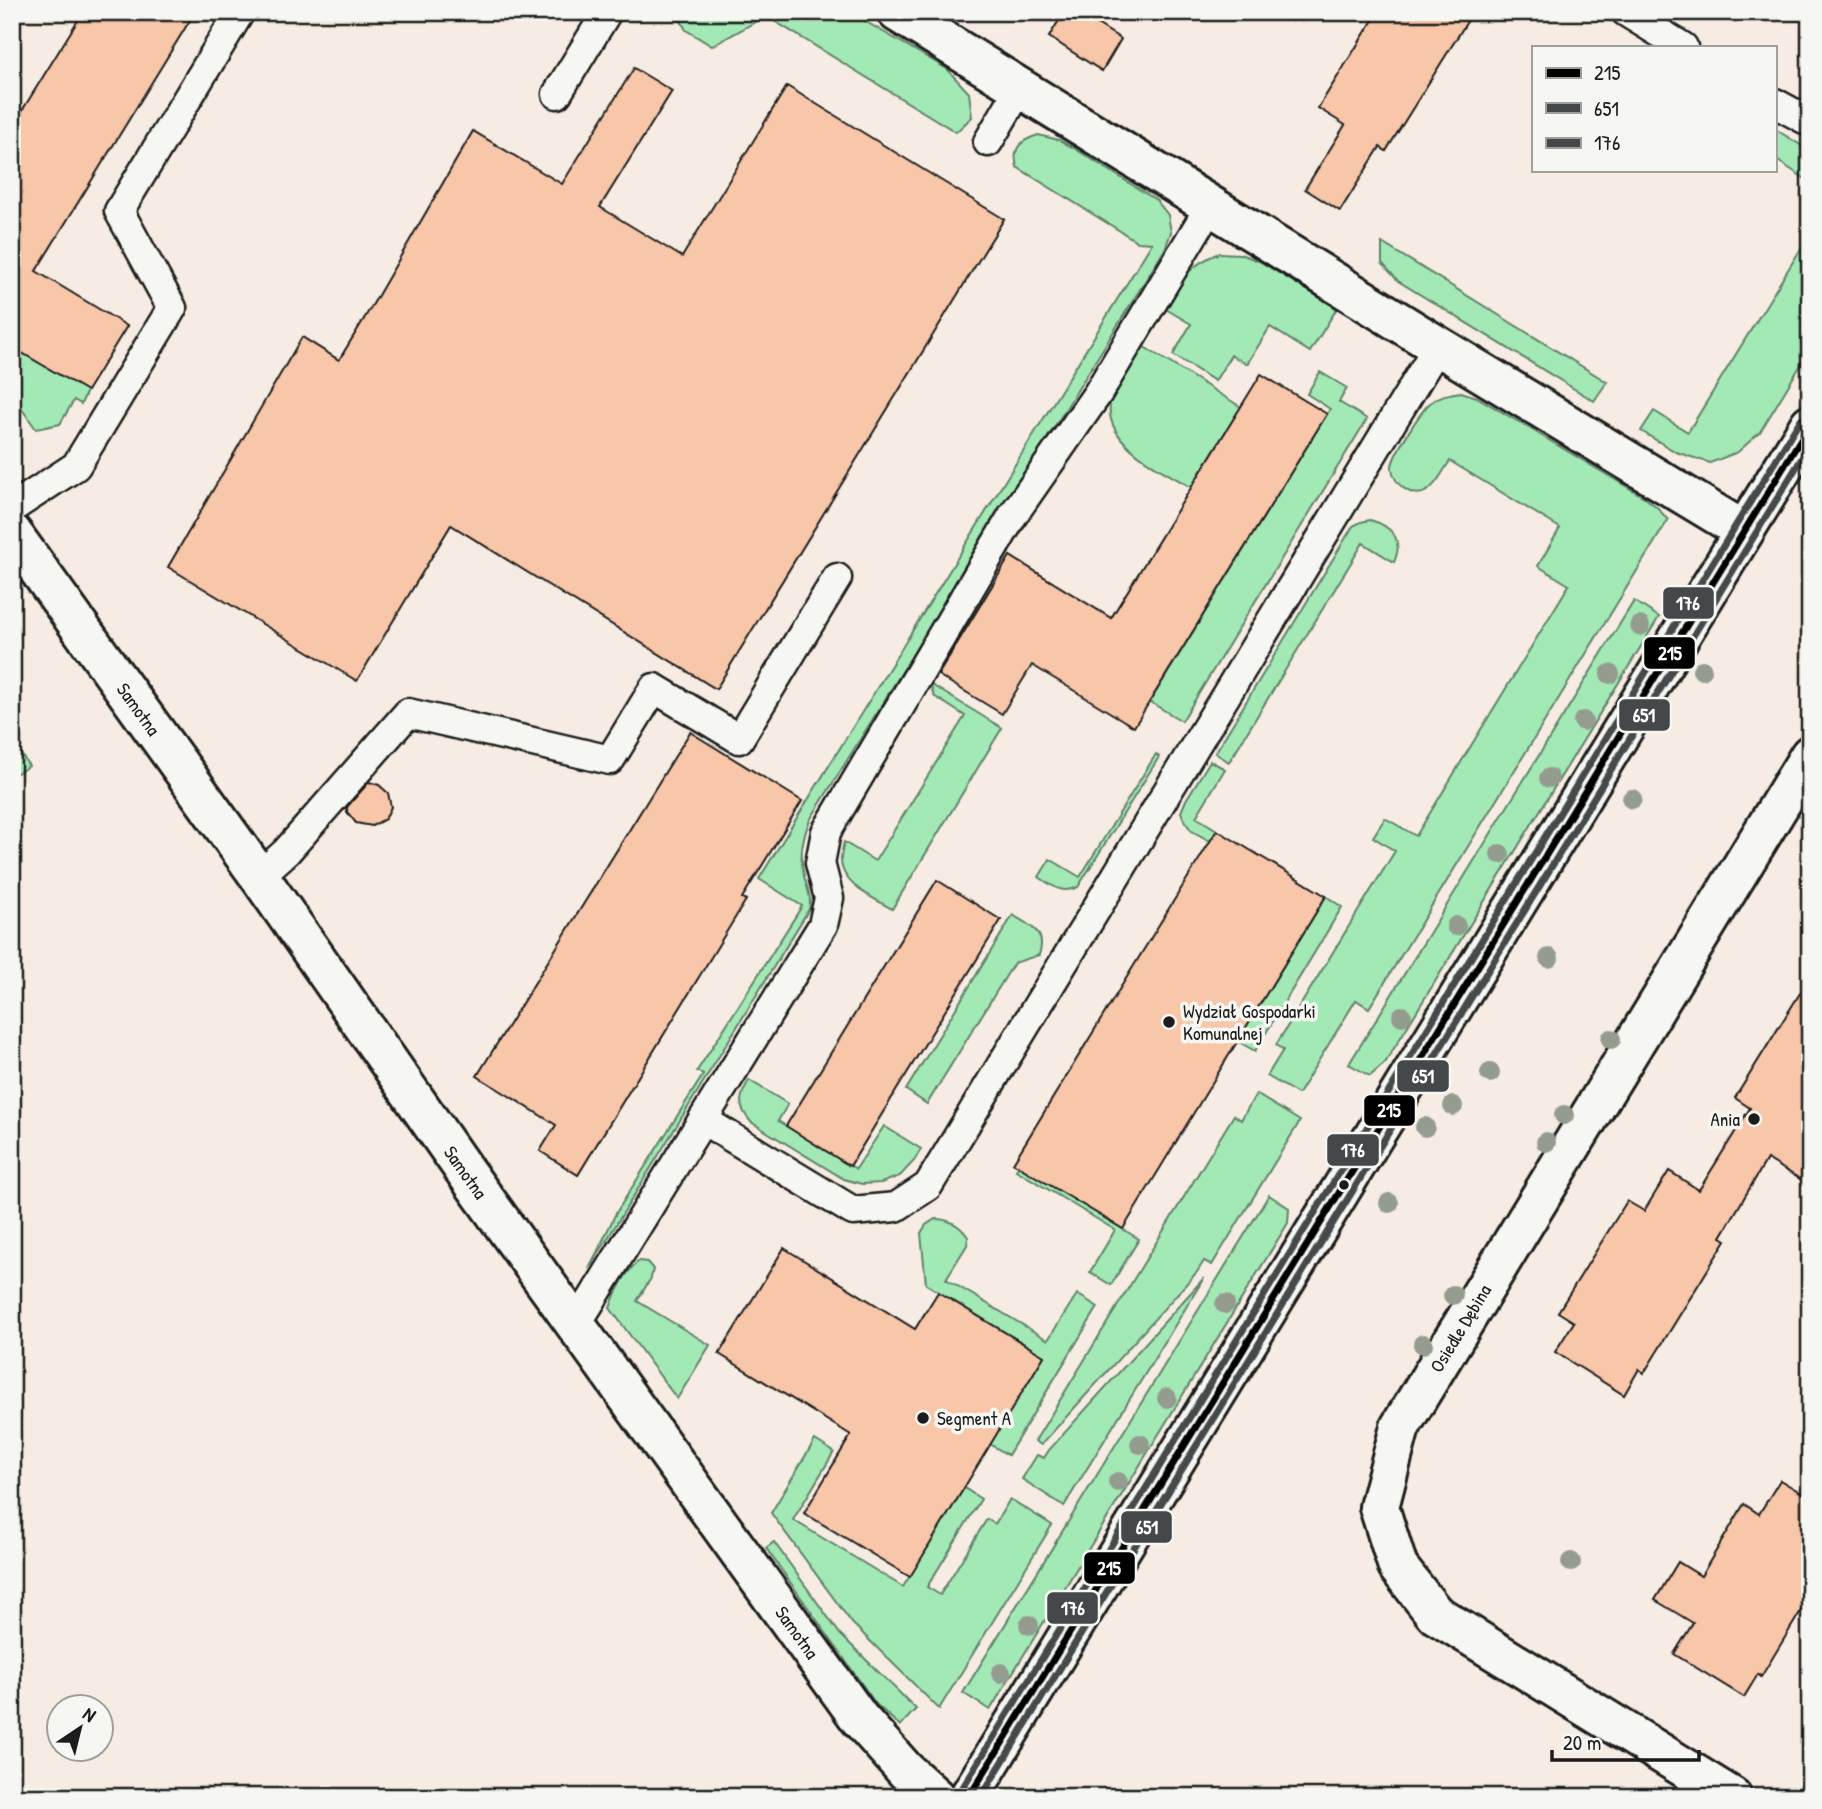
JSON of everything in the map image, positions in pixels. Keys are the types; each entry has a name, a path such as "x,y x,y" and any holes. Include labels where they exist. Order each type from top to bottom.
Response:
{"street":[{"path":"897,12 1438,346 1744,531"},
{"path":"970,1797 1810,424"},
{"name":"Samotna","path":"12,533 259,876 464,1170 859,1718 906,1771 935,1797"},
{"name":"Osiedle Dębina","path":"1732,1797 1435,1614 1398,1567 1379,1507 1400,1427 1810,755"}],"lane":[{"path":"12,508 76,466 172,308 118,211 240,12"},
{"path":"557,94 607,12"},
{"path":"1626,12 1681,46"},
{"path":"988,142 1020,88"},
{"path":"1776,104 1810,122"},
{"path":"576,1325 823,925 829,898 820,863 826,832 1013,515 1098,393 1211,205"},
{"path":"703,1120 853,1211 896,1207 928,1186 1438,346"},
{"path":"259,876 286,852 408,713 610,760 654,688 739,739 837,579"}],"green space":[{"path":"676,12 849,12 947,69 969,93 972,117 956,132 766,16 712,46 686,30"},
{"path":"1776,130 1810,151 1810,182 1776,160"},
{"path":"1038,135 1059,140 1156,200 1168,215 1171,232 1165,249 810,820 803,841 802,855 802,869 810,896 809,909 589,1269 616,1213 703,1075 697,1071 802,906 759,879 1152,243 1138,242 1017,167 1016,155 1019,146"},
{"path":"1810,234 1810,350 1760,432 1738,452 1710,463 1676,452 1641,431 1654,411 1688,432"},
{"path":"1382,243 1607,382 1594,401 1398,281 1382,263"},
{"path":"1219,253 1240,254 1259,261 1337,308 1310,352 1270,327 1247,364 1231,355 1215,381 1173,355 1191,324 1164,308 1192,269"},
{"path":"1141,345 1241,407 1191,487 1133,450 1121,438 1113,424 1110,409 1113,392"},
{"path":"12,347 87,391 81,404 74,400 60,424 36,429 12,395"},
{"path":"1320,372 1347,388 1339,402 1367,419 1182,721 1150,702 1330,409 1307,394"},
{"path":"1461,392 1477,397 1644,497 1668,520 1369,1008 1356,1000 1298,1094 1267,1076 1283,1050 1276,1045 1395,851 1373,837 1385,818 1416,836 1569,585 1538,566 1560,528 1450,461 1434,485 1422,493 1410,492 1396,480 1393,462 1420,415 1437,398"},
{"path":"1370,520 1384,526 1394,535 1398,547 1394,562 1363,543 1229,762 1215,753 1353,526"},
{"path":"1634,601 1659,617 1385,1063 1370,1076 1349,1064"},
{"path":"930,684 1002,728 892,909 851,883 842,867 842,852 844,842 875,861 965,716 934,696"},
{"path":"12,741 29,766 12,776"},
{"path":"1156,754 1159,757 1078,887 1062,890 1039,877 1050,859 1080,877"},
{"path":"1210,761 1225,769 1196,817 1217,830 1210,841 1192,831 1181,812"},
{"path":"1326,896 1342,907 1255,1051 1237,1041"},
{"path":"1013,915 1036,930 1041,940 1039,955 1014,963 927,1104 906,1090"},
{"path":"749,1080 788,1104 778,1121 856,1169 884,1126 921,1149 900,1176 881,1183 862,1184 844,1179 751,1122 743,1111 741,1102"},
{"path":"1256,1094 1300,1121 1212,1265 1204,1261 1041,1445 1035,1441 1234,1115 1241,1120"},
{"path":"1019,1166 1139,1239 1111,1285 1090,1272 1115,1230 1016,1170"},
{"path":"1269,1195 1289,1208 1288,1223 990,1710 963,1693"},
{"path":"935,1219 953,1224 968,1237 967,1245 946,1279 1048,1340 1077,1294 1098,1307 1008,1455 990,1444 1044,1356 926,1284 921,1233 926,1225"},
{"path":"639,1261 647,1262 653,1269 651,1278 637,1301 710,1345 677,1399 610,1308 622,1282"},
{"path":"1204,1278 1064,1506 1022,1479 1037,1455 1044,1458"},
{"path":"815,1440 834,1452 793,1520 903,1587 964,1488 981,1499 927,1587 940,1595 987,1519 995,1524 1010,1499 1052,1525 939,1709 852,1623 771,1513"},
{"path":"774,1542 840,1634 916,1709 900,1726 876,1704 766,1548"}],"building":[{"path":"83,12 195,12 36,271 127,326 87,391 12,347 12,127"},
{"path":"1064,12 1078,12 1121,39 1102,71 1049,37"},
{"path":"1378,12 1473,12 1386,151 1380,147 1340,211 1305,189 1345,125 1318,108"},
{"path":"634,68 672,91 600,207 682,257 787,86 1004,219 716,689 451,525 357,681 168,567 302,337 339,360 473,131 562,184"},
{"path":"1261,374 1327,414 1134,727 1032,665 1002,714 938,675 1010,556 1111,618"},
{"path":"690,732 802,801 742,898 746,900 578,1175 540,1151 556,1125 477,1076"},
{"path":"369,782 379,785 388,793 391,807 385,819 372,826 356,823 347,812 347,807"},
{"path":"1217,830 1326,896 1123,1229 1013,1163"},
{"path":"937,880 1001,920 850,1166 786,1126"},
{"path":"1810,977 1810,1185 1767,1159 1721,1237 1726,1240 1644,1373 1639,1369 1624,1395 1555,1352 1574,1322 1558,1312 1627,1201 1644,1211 1669,1171 1699,1190 1750,1108 1735,1098"},
{"name":"Segment A","path":"784,1248 915,1329 938,1292 1044,1356 910,1577 804,1513 851,1435 719,1354"},
{"path":"1780,1480 1810,1498 1810,1596 1761,1677 1758,1674 1744,1697 1674,1654 1693,1623 1655,1600 1678,1562 1701,1576 1744,1504 1759,1514"}],"transit line":[{"name":"176","path":"960,1792 1801,419"},
{"name":"215","path":"969,1797 1810,424"},
{"name":"651","path":"981,1797 1810,445"}],"place":[{"name":"Wydział Gospodarki Komunalnej","path":"1169,1022"},
{"name":"Ania","path":"1754,1119"},
{"name":"Segment A","path":"923,1418"}]}
